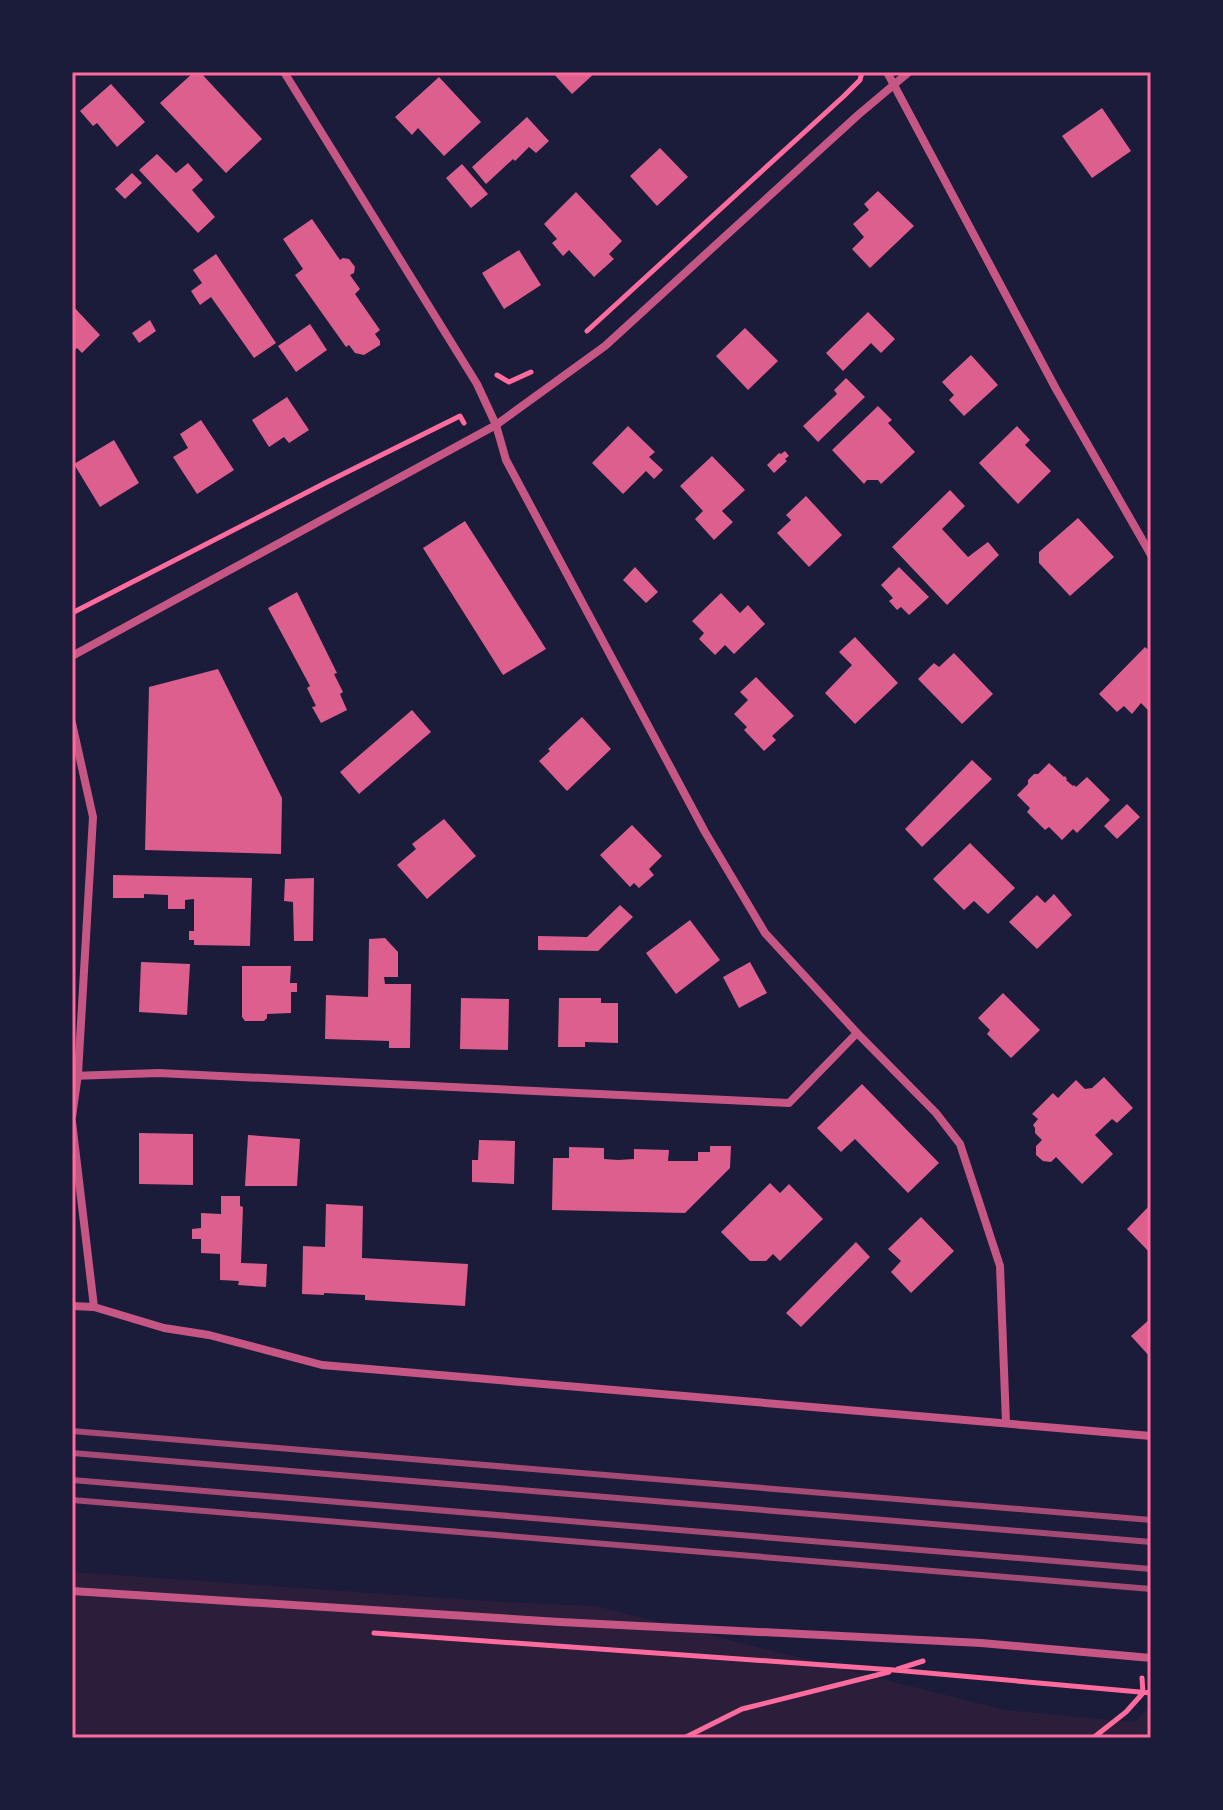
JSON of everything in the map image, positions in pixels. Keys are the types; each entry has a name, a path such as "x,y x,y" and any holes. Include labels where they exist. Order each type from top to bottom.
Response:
{"street":[{"path":"284,72 477,384 496,425 506,460 705,832 765,933 936,1113 960,1144 1000,1266 1006,1423"},
{"path":"887,72 1056,389 1151,555"},
{"path":"72,656 496,425 605,346 909,72"},
{"path":"72,723 93,817 72,1119 94,1307"},
{"path":"75,1075 158,1073 789,1103 857,1033"},
{"path":"72,1306 94,1307 164,1328 209,1335 322,1365 1151,1436"},
{"path":"72,1591 560,1622 981,1643 1147,1657"}],"path":[{"path":"580,338 844,96 860,80 862,72"},
{"path":"477,384 493,372 509,382 534,371"},
{"path":"72,613 460,416 474,438"},
{"path":"372,1633 894,1670 1151,1693"},
{"path":"684,1738 742,1709 937,1657"},
{"path":"1093,1738 1126,1712 1143,1693 1147,1657"}],"shaded area":[{"path":"72,1572 596,1606 1005,1710 1134,1722 1151,1706 1151,1738 72,1738"}],"building":[{"path":"194,72 200,72 262,139 226,173 160,103"},
{"path":"552,72 596,72 572,94"},
{"path":"439,77 481,122 444,156 418,128 412,135 395,117"},
{"path":"111,84 145,122 117,147 97,123 93,126 80,111"},
{"path":"1102,108 1131,151 1092,178 1062,136"},
{"path":"527,117 549,141 536,153 529,147 486,184 472,167"},
{"path":"660,148 688,177 657,206 630,176"},
{"path":"157,154 176,173 188,163 203,180 192,190 215,217 198,233 139,170"},
{"path":"462,164 488,194 471,208 446,178"},
{"path":"132,173 142,183 125,199 115,189"},
{"path":"878,191 914,226 870,268 852,249 864,237 853,224 869,210 864,204"},
{"path":"576,192 622,241 609,254 614,259 594,277 569,250 563,256 552,243 557,239 544,224"},
{"path":"312,219 340,260 349,259 355,267 350,275 360,289 355,294 380,330 375,334 380,345 364,355 355,353 349,345 346,347 295,275 303,269 283,239"},
{"path":"519,250 541,285 504,309 482,273"},
{"path":"216,254 276,343 254,358 211,297 200,305 191,291 202,283 193,270"},
{"path":"72,305 100,335 82,353 77,348 72,353"},
{"path":"868,312 895,339 881,353 871,343 843,371 826,353"},
{"path":"150,320 156,331 139,343 132,333"},
{"path":"310,324 327,350 296,372 278,346"},
{"path":"745,328 778,361 748,390 716,356"},
{"path":"971,355 998,385 964,416 949,400 954,395 942,382"},
{"path":"846,378 865,397 818,442 803,426 837,394 834,390"},
{"path":"287,397 309,430 289,443 284,437 269,447 252,420"},
{"path":"878,406 892,420 888,423 915,452 881,484 878,480 867,480 864,484 832,450"},
{"path":"201,420 234,470 197,494 173,457 188,448 180,434"},
{"path":"628,426 655,452 649,457 663,470 654,479 646,471 623,494 592,463"},
{"path":"1017,426 1030,440 1025,445 1051,471 1018,504 979,463"},
{"path":"114,440 139,483 100,507 74,464"},
{"path":"785,451 789,456 785,459 787,461 774,473 767,465"},
{"path":"712,456 745,490 722,511 733,522 714,540 695,519 703,511 680,486"},
{"path":"950,490 965,506 942,529 968,557 988,542 999,555 947,605 892,547"},
{"path":"806,496 842,535 809,567 777,533 791,520 786,515"},
{"path":"1078,518 1114,557 1070,596 1039,563 1039,552"},
{"path":"465,521 546,649 503,675 423,548"},
{"path":"635,567 658,592 646,603 623,580"},
{"path":"899,567 929,597 909,615 901,607 897,610 889,601 893,598 881,585"},
{"path":"297,592 337,673 334,674 347,710 321,723 312,707 316,706 307,688 310,686 268,608"},
{"path":"721,593 740,613 748,605 765,624 734,654 725,645 715,655 699,639 704,633 692,621"},
{"path":"855,637 898,683 855,724 825,693 852,665 839,652"},
{"path":"1145,647 1151,652 1151,713 1141,703 1132,714 1124,706 1117,712 1099,694"},
{"path":"954,653 993,694 962,724 918,679 934,663 939,667"},
{"path":"218,669 282,798 281,854 145,850 149,687"},
{"path":"756,677 794,716 772,736 776,740 764,751 734,714 748,700 740,692"},
{"path":"412,710 431,732 359,794 340,772"},
{"path":"582,717 611,749 567,791 539,761"},
{"path":"972,760 992,779 922,847 905,829"},
{"path":"1049,763 1073,786 1076,787 1087,777 1110,800 1077,833 1073,829 1062,840 1049,827 1045,830 1027,812 1030,808 1017,795 1034,774"},
{"path":"1127,804 1140,817 1117,839 1104,826"},
{"path":"444,819 476,856 427,899 397,865 416,849 412,844"},
{"path":"632,825 662,856 649,869 654,875 639,888 634,883 630,887 600,855"},
{"path":"970,843 1015,888 988,914 974,901 964,910 933,879"},
{"path":"113,875 252,878 250,946 194,945 194,940 189,940 189,931 194,931 194,899 185,900 185,909 168,909 168,895 113,898"},
{"path":"314,878 313,941 294,941 293,902 284,901 285,879"},
{"path":"1054,894 1072,915 1037,949 1009,922 1037,895 1045,903"},
{"path":"620,905 633,917 598,951 538,950 538,936 587,937"},
{"path":"690,920 720,960 676,994 646,953"},
{"path":"385,938 398,952 398,977 384,977 385,984 411,984 410,1048 389,1048 389,1041 325,1039 326,995 368,997 369,939"},
{"path":"141,962 190,964 187,1015 139,1012"},
{"path":"750,962 767,993 739,1008 723,977"},
{"path":"242,966 291,966 290,983 297,983 297,992 291,992 291,1013 267,1014 264,1021 245,1021 242,1017"},
{"path":"1003,993 1040,1030 1011,1058 987,1034 990,1030 978,1018"},
{"path":"461,998 509,999 508,1050 460,1049"},
{"path":"559,998 601,998 601,1003 618,1003 618,1043 585,1042 585,1047 558,1047"},
{"path":"1104,1077 1133,1108 1117,1123 1112,1119 1095,1135 1113,1154 1082,1184 1056,1157 1051,1162 1043,1161 1036,1155 1036,1146 1042,1140 1035,1133 1033,1125 1038,1119 1032,1114 1053,1093 1058,1098 1076,1080 1085,1089 1092,1088"},
{"path":"862,1084 939,1163 908,1193 855,1139 841,1152 817,1128"},
{"path":"139,1133 193,1134 193,1185 139,1184"},
{"path":"248,1135 300,1139 297,1186 245,1186"},
{"path":"479,1140 515,1141 514,1184 472,1182 472,1160 478,1160"},
{"path":"710,1146 731,1146 730,1168 685,1213 552,1210 553,1158 569,1158 569,1147 604,1148 604,1159 634,1159 634,1149 669,1150 668,1161 698,1161 698,1152 710,1152"},
{"path":"770,1183 780,1193 789,1184 823,1219 780,1261 773,1254 766,1261 750,1261 721,1232"},
{"path":"221,1196 240,1196 240,1206 243,1207 241,1263 267,1264 266,1287 220,1280 220,1254 201,1253 201,1239 192,1239 192,1229 201,1228 201,1213 221,1214"},
{"path":"326,1204 363,1206 362,1258 468,1264 465,1306 365,1300 365,1295 302,1294 303,1246 325,1247"},
{"path":"1151,1204 1151,1254 1127,1229"},
{"path":"921,1217 954,1251 911,1293 891,1272 901,1261 888,1249"},
{"path":"856,1242 870,1257 801,1327 786,1313"},
{"path":"1151,1318 1151,1358 1131,1336"}],"railway":[{"path":"72,1431 1151,1520"},
{"path":"72,1453 1151,1542"},
{"path":"72,1480 1151,1569"},
{"path":"72,1500 1151,1589"}]}
